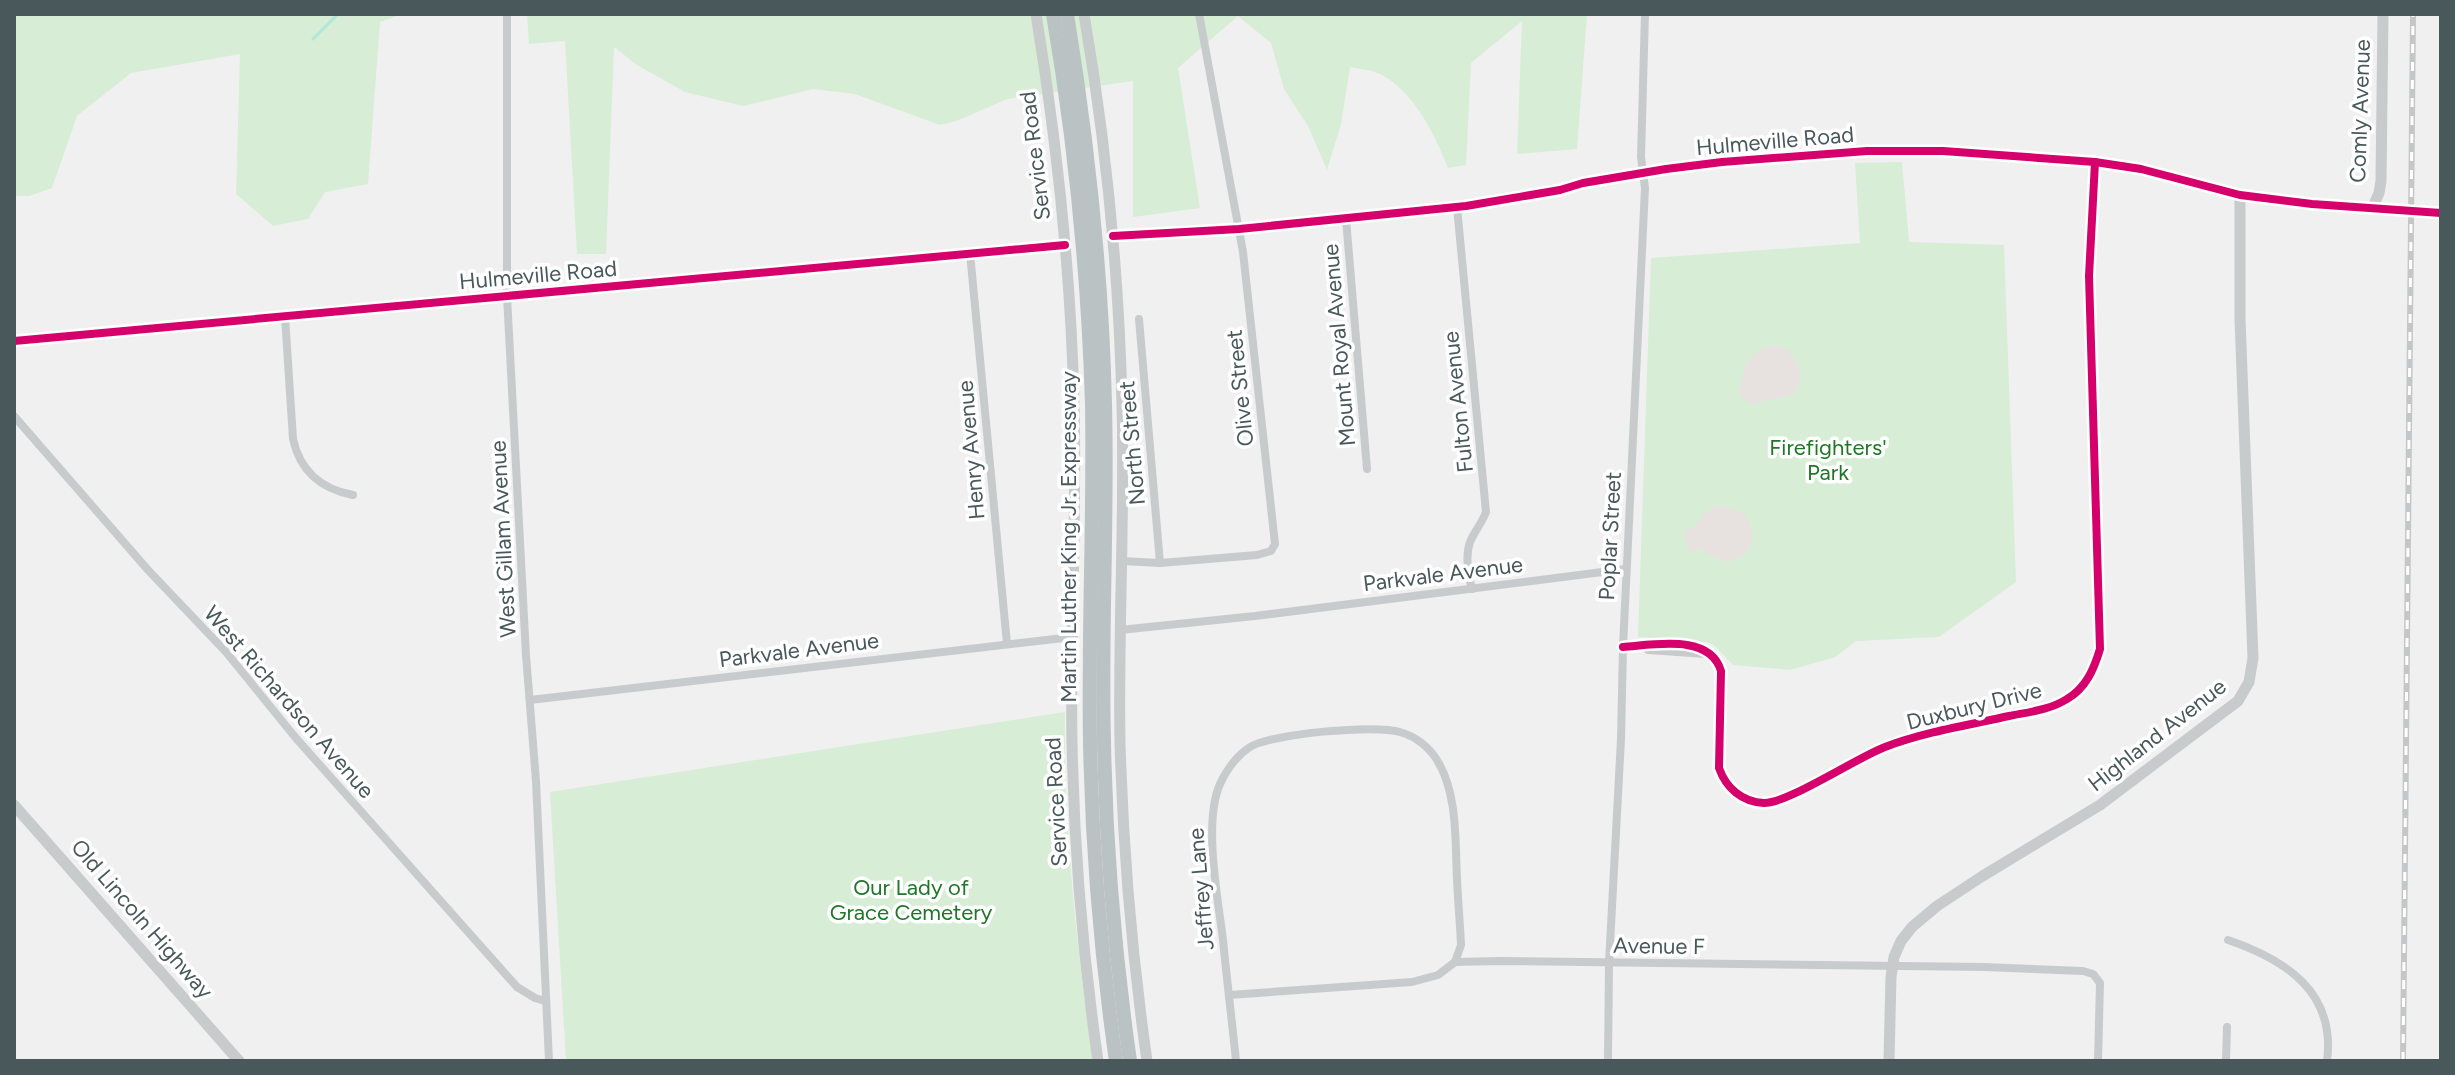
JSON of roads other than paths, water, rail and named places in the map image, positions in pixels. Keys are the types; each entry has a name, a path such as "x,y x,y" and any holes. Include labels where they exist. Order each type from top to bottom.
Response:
{"highway":[{"name":"Martin Luther King Jr. Expressway","path":"1053,14 1075,163 1088,312 1092,452 1089,631 1091,772 1099,914 1116,1061"},
{"name":"Martin Luther King Jr. Expressway","path":"1067,14 1089,162 1102,311 1106,452 1103,631 1105,785 1114,927 1130,1061"}],"street":[{"name":"West Gillam Avenue","path":"507,14 507,296 549,1061"},
{"name":"Service Road","path":"1036,14 1051,110 1065,245 1074,406 1072,745 1087,971 1098,1061"},
{"path":"1084,14 1100,117 1113,236 1122,389 1120,743 1135,966 1147,1061"},
{"name":"Olive Street","path":"1160,563 1257,555 1271,551 1275,544 1239,229 1199,14"},
{"name":"Poplar Street","path":"1608,1061 1609,963 1644,172 1641,157 1645,14"},
{"name":"Comly Avenue","path":"2372,209 2381,181 2383,14"},
{"name":"Hulmeville Road","path":"1113,236 1239,229 1457,207 1547,193 1644,172 1722,162 1867,151 1943,151 2095,162 2141,169 2240,195 2312,204 2441,213"},
{"name":"Duxbury Drive","path":"1623,647 1711,654 1721,671 1719,768 1733,791 1761,803 1781,799 1885,747 1943,730 2049,708 2071,697 2088,679 2100,649 2089,276 2095,162"},
{"name":"Highland Avenue","path":"1889,1061 1893,966 1897,949 1906,933 1981,877 2091,811 2226,710 2245,692 2253,658 2240,319 2240,195"},
{"name":"Fulton Avenue","path":"1457,207 1486,501 1484,519 1468,550 1472,589"},
{"name":"Mount Royal Avenue","path":"1346,219 1367,469"},
{"name":"Hulmeville Road","path":"14,341 1065,245"},
{"name":"Henry Avenue","path":"970,253 1007,644"},
{"path":"285,316 296,452 308,473 335,491 353,495"},
{"name":"North Street","path":"1139,319 1160,563"},
{"name":"West Richardson Avenue","path":"14,416 157,579 226,652 295,737 517,987 545,1001"},
{"path":"1122,561 1160,563"},
{"name":"Parkvale Avenue","path":"1120,630 1626,569"},
{"name":"Parkvale Avenue","path":"530,700 1072,637"},
{"name":"Jeffrey Lane","path":"1236,1061 1213,845 1214,802 1220,785 1236,759 1250,748 1275,738 1392,730 1413,737 1432,753 1443,772 1451,801 1461,945 1455,962"},
{"name":"Old Lincoln Highway","path":"14,805 239,1061"},
{"path":"2228,940 2257,950 2306,984 2321,1011 2330,1040 2327,1061"},
{"name":"Avenue F","path":"1229,995 1412,982 1438,975 1455,962 2060,969 2093,974 2100,983 2098,1061"},
{"path":"2226,1061 2227,1027"}],"waterway":[{"path":"313,39 338,14"}],"railway":[{"path":"2403,1061 2413,14"}],"park label":[{"name":"Firefighters' Park","path":"1828,460"},
{"name":"Our Lady of Grace Cemetery","path":"911,900"}]}
